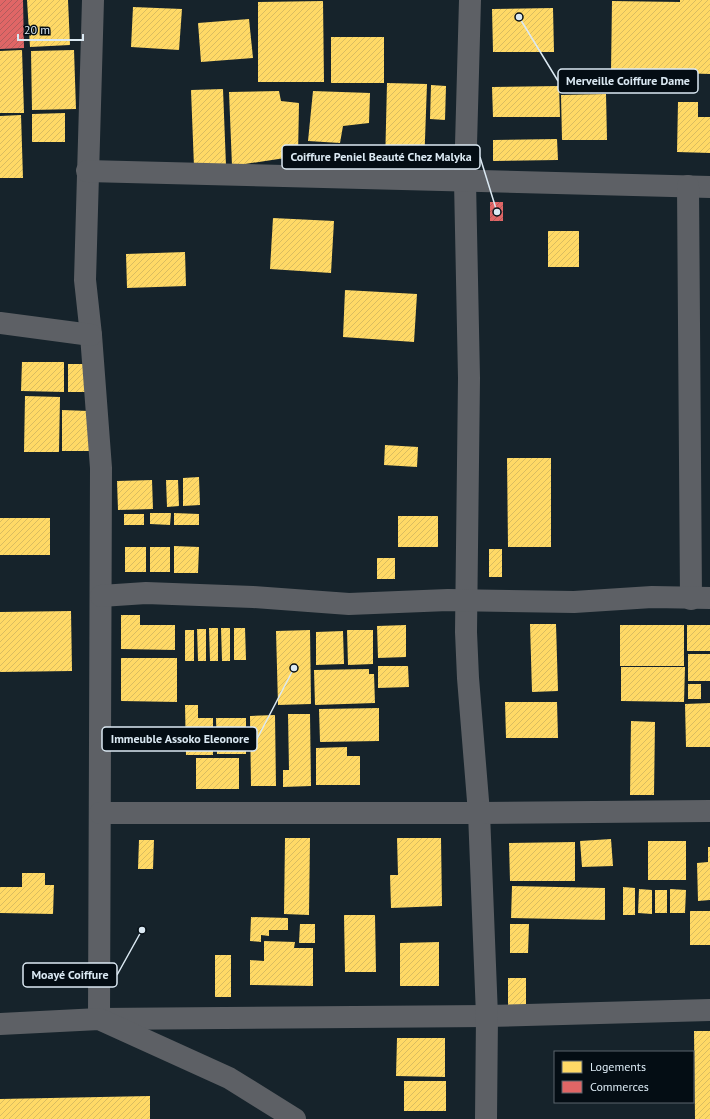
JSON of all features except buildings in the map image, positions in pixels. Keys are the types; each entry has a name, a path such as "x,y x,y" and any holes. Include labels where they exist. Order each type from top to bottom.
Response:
{"street":[{"path":"93,0 85,280 91,335 101,468 99,1019"},
{"path":"470,0 465,181 469,378 466,601 468,678 479,813 487,1016 486,1119"},
{"path":"87,171 710,187"},
{"path":"101,596 146,593 253,597 349,604 466,601 574,602 652,597 701,598 688,186"},
{"path":"0,323 91,335"},
{"path":"100,813 479,813 710,811"},
{"path":"0,1024 99,1019 487,1016 710,1010"},
{"path":"99,1019 229,1078 295,1119"}],"place":[{"name":"Merveille Coiffure Dame","path":"519,17"},
{"name":"Coiffure Peniel Beauté Chez Malyka","path":"497,212"},
{"name":"Immeuble Assoko Eleonore","path":"294,668"},
{"name":"Moayé Coiffure","path":"142,930"}]}
